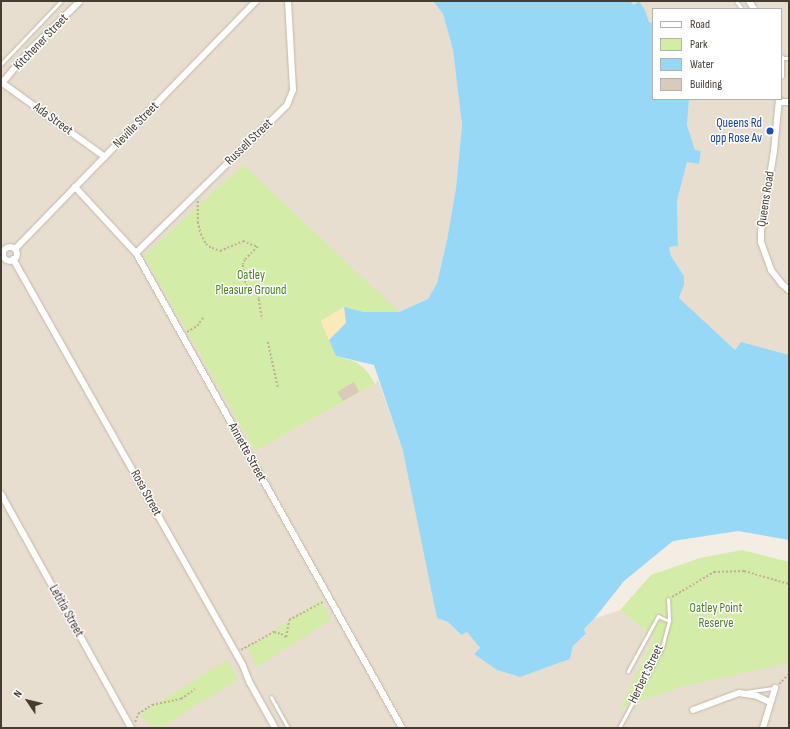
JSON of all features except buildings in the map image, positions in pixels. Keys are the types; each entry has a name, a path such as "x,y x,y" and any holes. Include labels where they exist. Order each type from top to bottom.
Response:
{"street":[{"name":"Kitchener Street","path":"2,83 29,51 80,1"},
{"name":"Neville Street","path":"15,249 256,1"},
{"name":"Russell Street","path":"136,253 282,110 290,100 293,90 288,1"},
{"name":"Ada Street","path":"2,83 105,157"},
{"path":"779,100 789,102"},
{"name":"Queens Road","path":"779,100 774,151 761,231 761,242 771,270 789,290"},
{"name":"Annette Street","path":"75,187 136,253 402,728"},
{"path":"1,244 6,248 11,247 15,249 17,254 13,260 6,258"},
{"path":"6,248 4,253 6,258"},
{"path":"1,264 6,258"},
{"name":"Rosa Street","path":"13,260 236,653 275,728"},
{"name":"Letitia Street","path":"1,494 132,728"},
{"path":"762,728 775,688"},
{"path":"693,710 739,693 757,696 770,702"}],"lane":[{"name":"Kitchener Street","path":"1,64 61,1"},
{"path":"668,600 669,621"},
{"name":"Herbert Street","path":"619,728 662,647 669,621 658,616 628,671"},
{"path":"739,693 775,688"},
{"path":"272,697 288,728"}],"path":[{"path":"197,193 198,222 201,234 206,244 220,251 243,241 258,246 245,260 243,265 246,285 256,294 259,299 262,319"},
{"path":"182,335 197,326 203,318"},
{"path":"268,342 278,387"},
{"path":"668,600 714,572 744,571 789,584"},
{"path":"236,653 274,632 286,637 289,620 330,598"},
{"path":"775,688 789,674"},
{"path":"132,728 138,714 152,705 181,699 195,689"}],"shaded area":[{"path":"1,1 433,1 443,14 453,50 462,125 456,188 447,240 437,283 428,299 399,312 144,256 255,451 375,384 378,380 403,451 448,622 460,635 467,631 480,649 474,653 497,670 520,677 570,659 573,646 586,635 584,629 594,619 620,610 654,637 621,707 680,687 789,662 789,728 1,728"},
{"path":"630,1 639,1 634,5"},
{"path":"639,1 789,1 789,355 769,351 735,350 694,314 679,298 684,285 684,276 671,256 669,247 678,246 677,201 687,162 699,163 701,152 695,150 687,125 689,100 782,100 782,8 652,8 652,24 649,22 645,10"}],"green space":[{"name":"Oatley Pleasure Ground","path":"243,165 399,312 364,312 344,307 321,321 336,356 356,362 367,371 375,384 255,451 144,256"},
{"name":"Oatley Point Reserve","path":"742,550 789,562 789,663 680,687 620,708 654,637 620,610 651,575 700,558"},
{"path":"321,600 331,620 257,667 247,648"},
{"path":"227,660 238,679 160,728 156,728 139,715"}],"sand":[{"path":"344,307 346,323 329,340 321,321"}],"water":[{"path":"433,1 630,1 634,5 639,1 645,10 649,22 652,24 652,100 689,100 687,125 695,150 701,151 699,164 687,162 677,201 678,246 669,247 671,256 684,276 684,285 679,298 735,350 741,342 789,355 789,540 738,531 673,541 624,581 594,619 584,629 586,634 573,646 570,659 520,677 497,670 474,654 480,648 467,632 461,635 448,622 437,618 403,451 374,365 336,356 329,340 346,323 344,307 364,312 399,312 428,299 437,283 447,240 456,188 462,125 453,50 443,14"}],"place":[{"name":"Queens Rd opp Rose Av","path":"770,131"}]}
